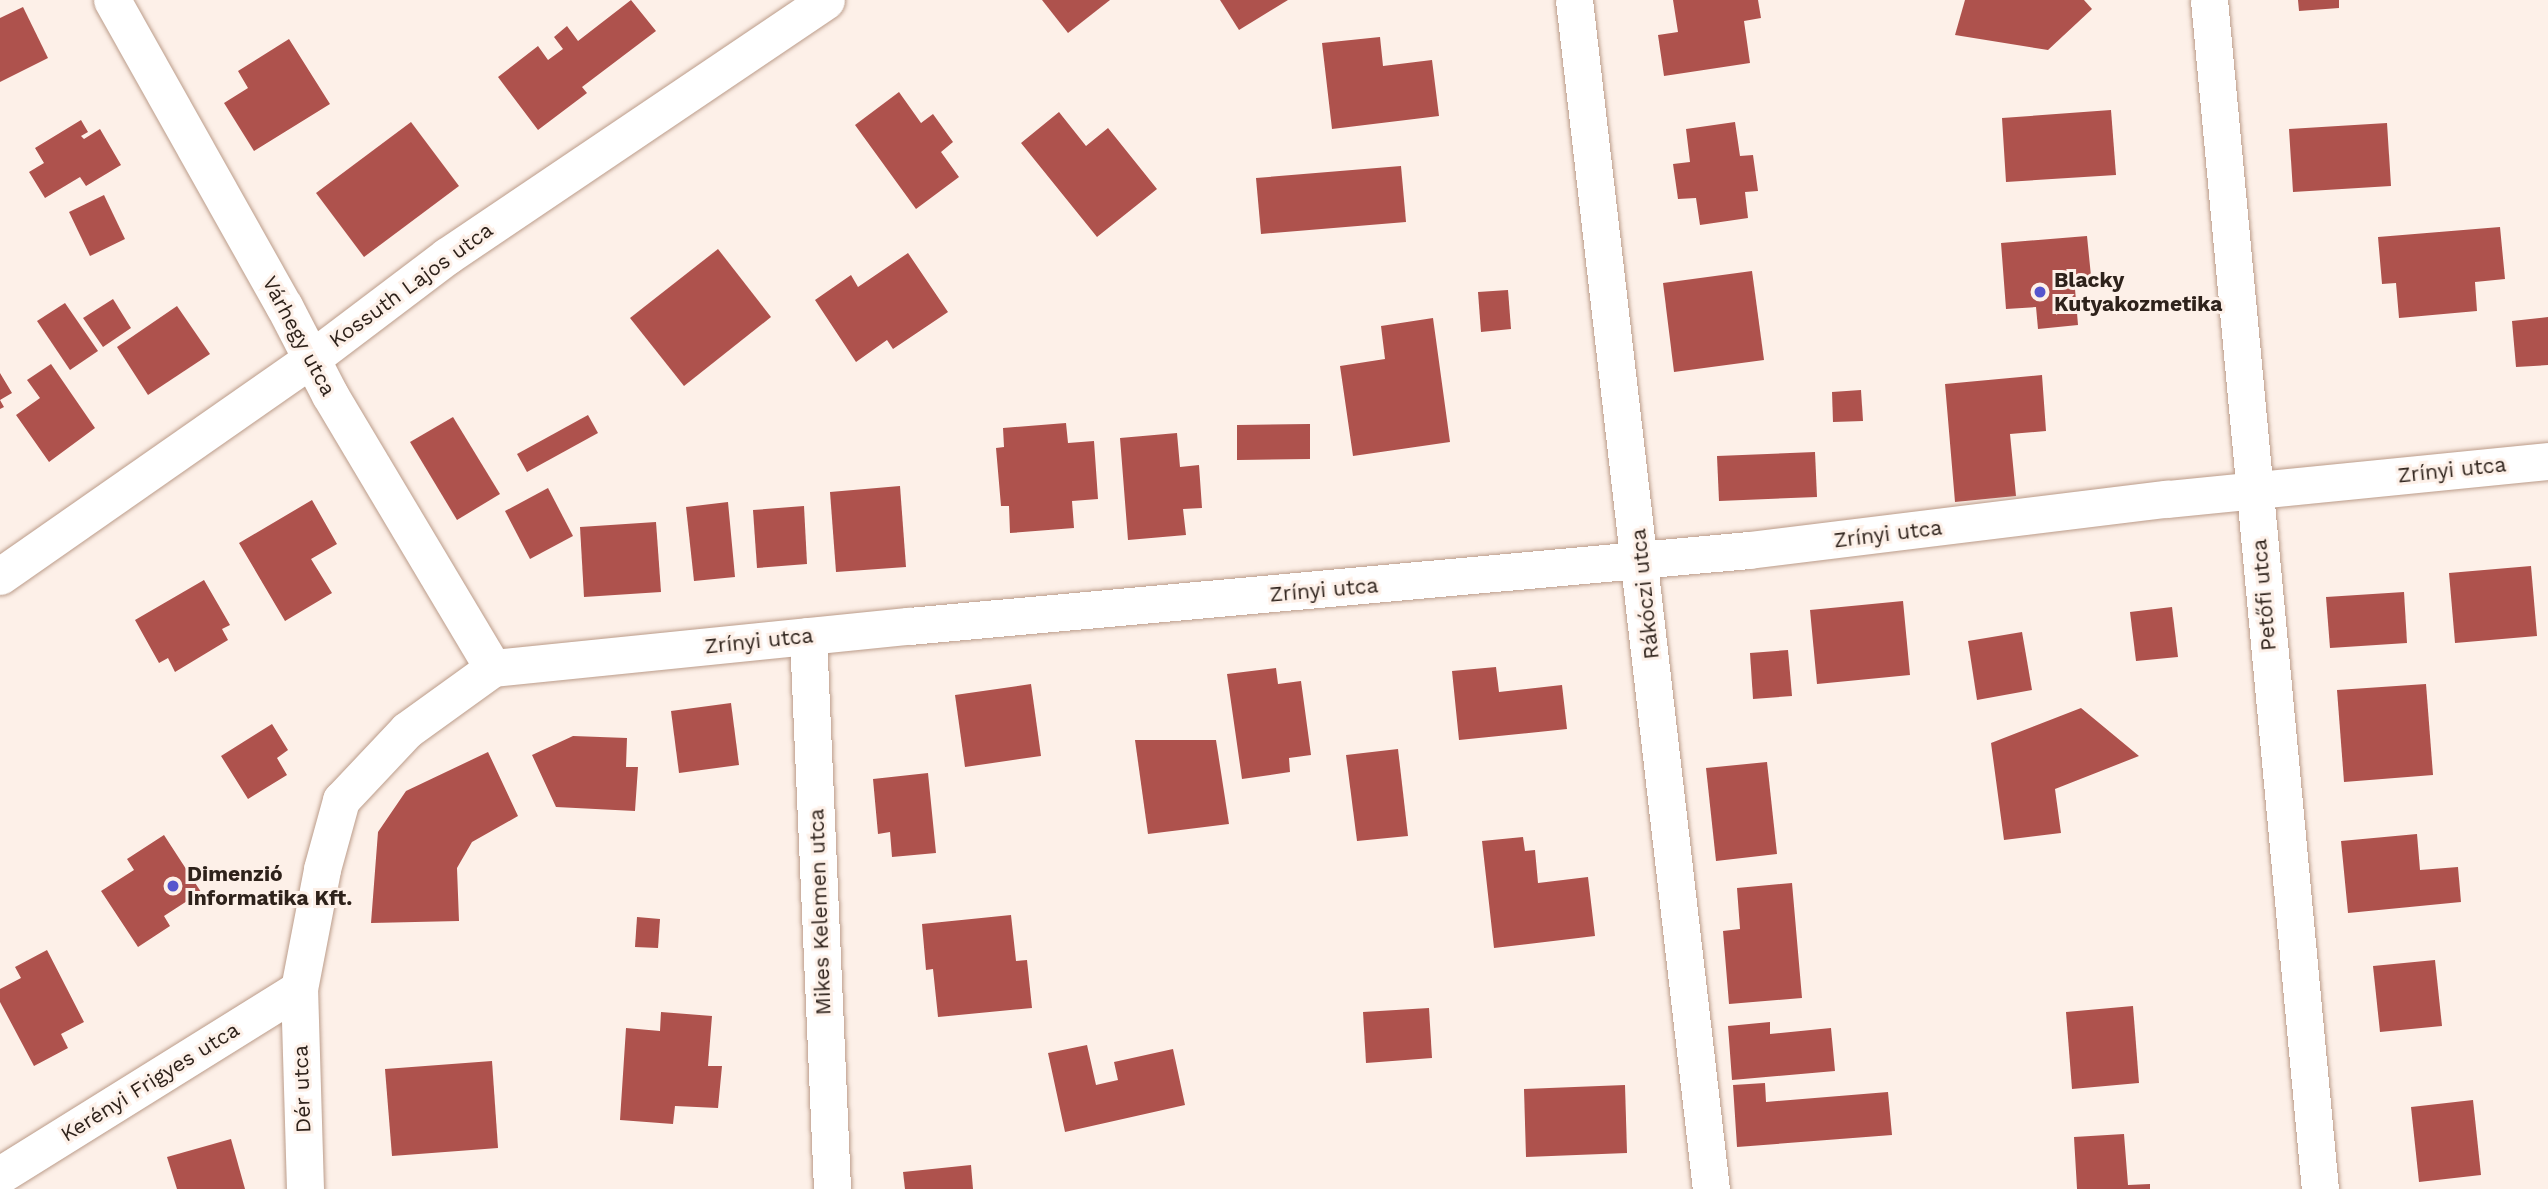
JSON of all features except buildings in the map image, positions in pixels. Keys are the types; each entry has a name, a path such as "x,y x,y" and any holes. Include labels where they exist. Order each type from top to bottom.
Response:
{"street":[{"name":"Várhegy utca","path":"112,0 312,358 330,395 493,668"},
{"name":"Kossuth Lajos utca","path":"0,576 312,358 447,256 826,0"},
{"name":"Rákóczi utca","path":"1574,0 1641,560 1711,1189"},
{"name":"Petőfi utca","path":"2209,0 2320,1189"},
{"name":"Zrínyi utca","path":"493,668 808,636 1641,560 2254,490 2548,461"},
{"name":"Mikes Kelemen utca","path":"808,636 832,1189"},
{"path":"299,989 322,869 341,800 408,730 493,668"},
{"name":"Kerényi Frigyes utca","path":"0,1175 299,989"},
{"name":"Dér utca","path":"299,989 305,1189"}],"place":[{"name":"Blacky Kutyakozmetika","path":"2040,292"},
{"name":"Dimenzió Informatika Kft.","path":"173,886"}]}
